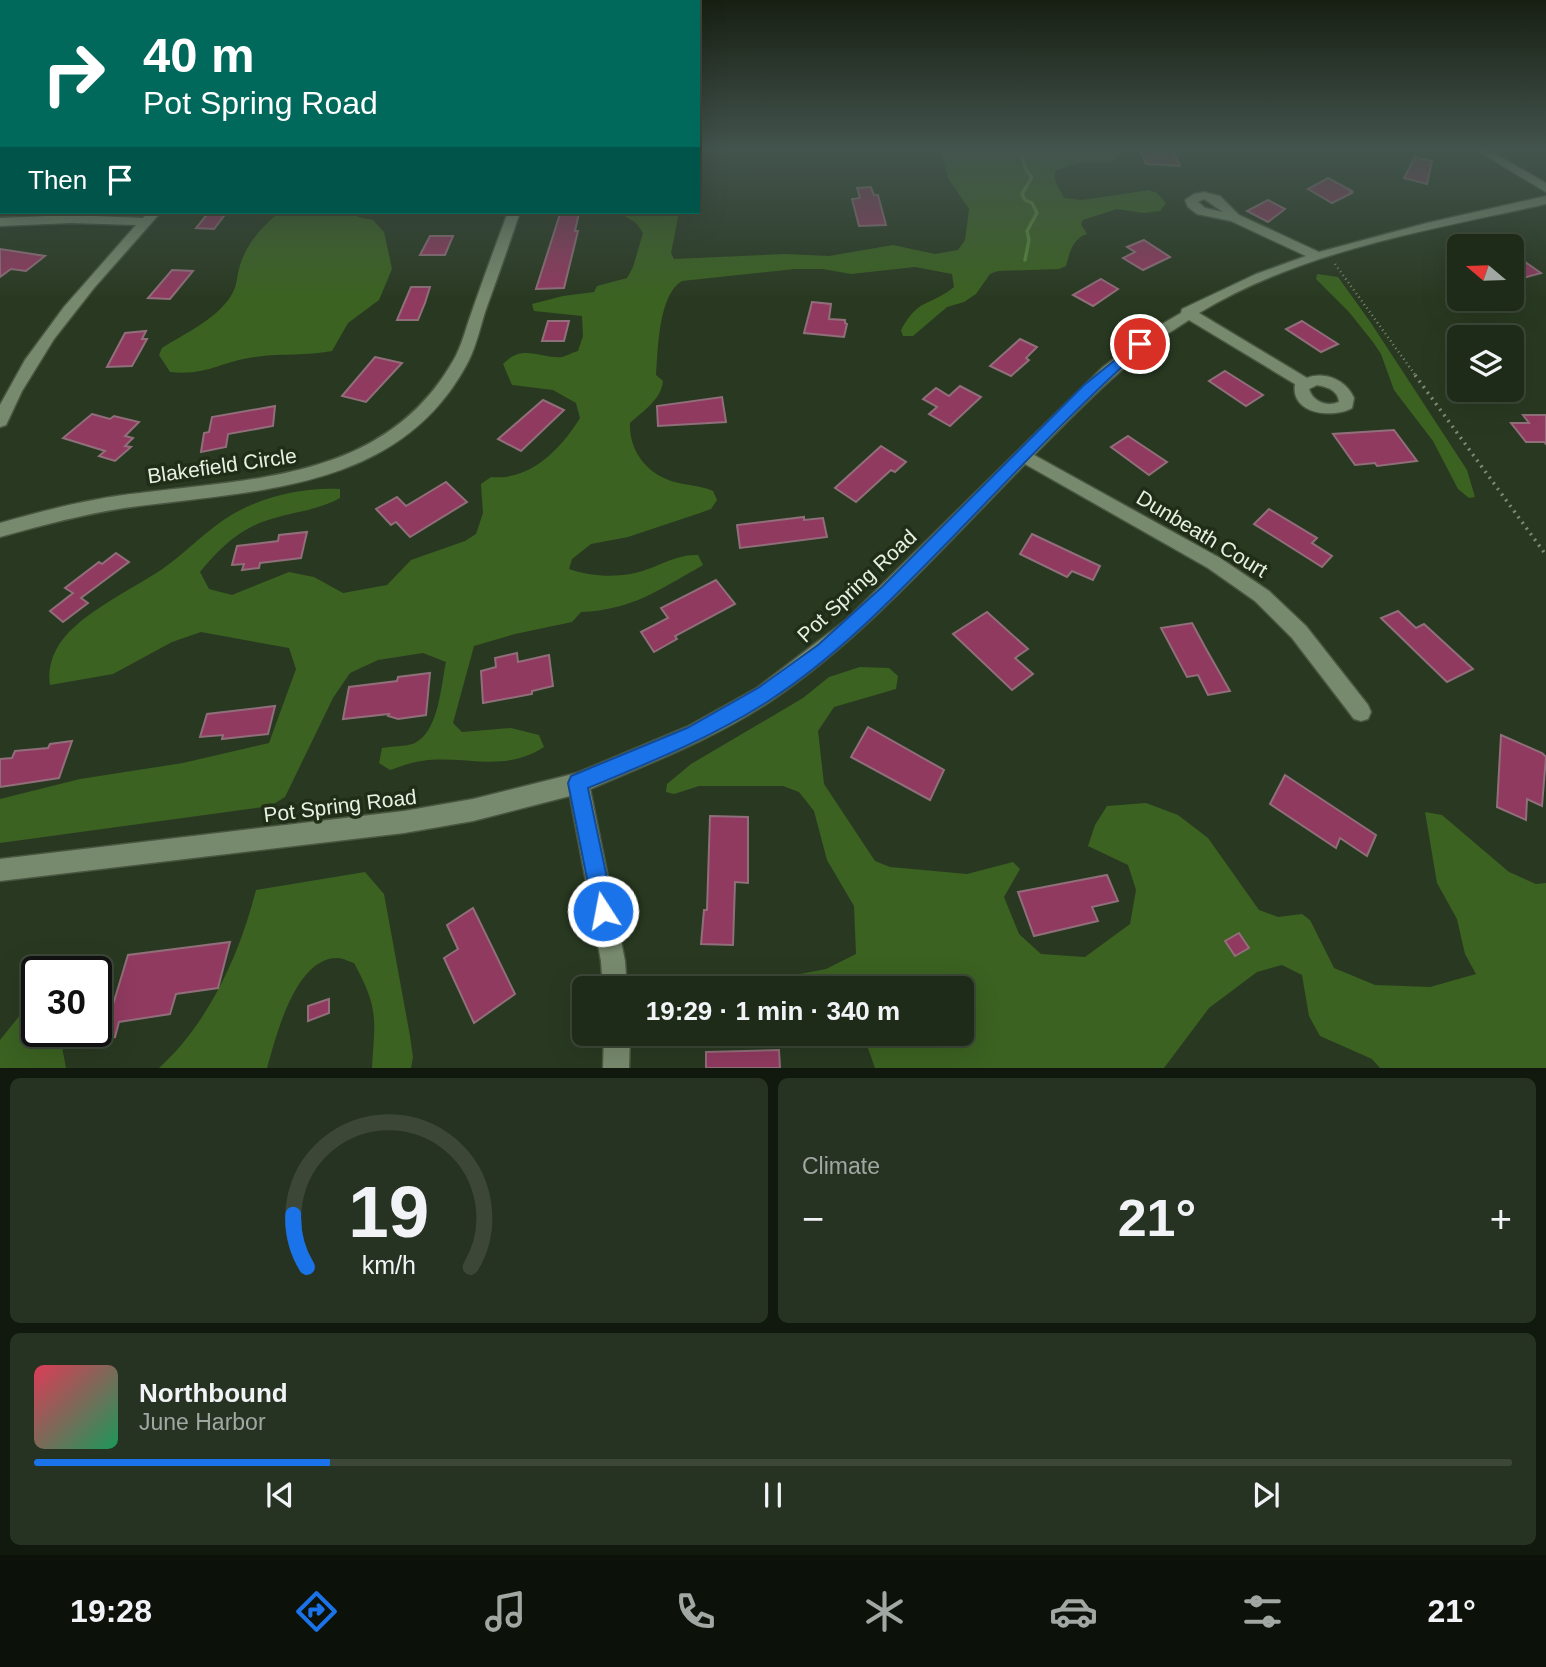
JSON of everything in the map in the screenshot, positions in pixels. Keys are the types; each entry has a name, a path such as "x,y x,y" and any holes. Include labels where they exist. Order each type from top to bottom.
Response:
{"street":[{"name":"Pot Spring Road","path":"0,870 416,820 484,808 578,783 694,734 764,694 853,626 1107,372 1140,344 1187,312 1243,283 1320,253 1546,200"},
{"name":"Blakefield Circle","path":"0,530 107,504 293,481 350,462 378,447 407,427 429,407 450,381 461,361 512,214"},
{"path":"0,222 151,217"},
{"path":"0,421 15,388 53,330 151,217"},
{"path":"1235,218 1320,253"},
{"path":"1187,312 1304,383"},
{"name":"Dunbeath Court","path":"1023,456 1214,563 1262,596 1299,632 1361,712"},
{"path":"578,783 614,976"},
{"path":"616,1068 617,1046"}],"path":[{"path":"1320,253 1376,319 1546,555"}],"green space":[{"path":"963,200 1163,200 1166,203 1160,211 1144,213 1117,209 1083,220 1081,224 1087,234 1075,243 1066,266 1059,269 998,271 990,274 976,294 964,302 947,307 913,336 903,336 901,330 907,319 919,307 954,287 952,274 915,267 851,274 823,269 795,269 682,281 668,298 661,324 656,375 663,381 662,388 651,405 630,423 630,432 639,457 651,470 672,481 713,491 717,500 711,509 700,513 628,537 591,544 572,559 569,569 610,576 643,571 690,555 698,555 703,565 630,603 581,612 572,622 474,646 453,723 462,732 511,728 539,735 544,747 513,760 483,762 437,759 413,762 390,770 379,763 382,748 415,743 429,729 438,707 446,662 423,653 378,660 350,673 333,698 285,797 270,806 0,843 0,799 80,779 183,763 269,743 296,669 289,648 201,632 172,642 113,674 50,685 50,668 54,654 75,626 103,605 161,570 223,520 271,498 299,491 340,489 340,498 322,506 255,525 237,535 221,549 200,572 209,589 232,595 289,572 314,577 343,593 387,585 411,560 465,541 476,534 483,513 481,484 491,477 519,474 543,461 564,441 580,418 576,403 553,390 512,385 503,364 517,354 562,357 578,351 583,336 582,316 534,311 532,304 594,292 597,286 627,278 643,233 636,223 621,214 679,214 671,253 674,259 785,254 829,256 893,245 935,254 958,250 965,240 969,209"},
{"path":"278,214 357,214 358,217 373,220 384,232 392,269 379,300 348,323 332,351 255,357 194,372 170,372 159,355 162,348 202,324 228,300 250,244"},
{"path":"1317,274 1338,277 1371,323 1467,470 1475,497 1469,498 1458,489 1433,441 1394,390 1381,354 1349,312 1316,279"},
{"path":"860,667 889,668 898,676 896,689 834,707 818,731 824,784 875,861 890,867 967,874 1013,862 1020,869 1004,897 1019,934 1041,954 1085,957 1130,924 1136,890 1128,865 1088,846 1095,825 1107,806 1146,803 1178,815 1208,838 1259,910 1278,917 1302,914 1310,920 1334,968 1375,985 1430,987 1476,974 1465,954 1457,919 1437,883 1425,812 1442,815 1509,872 1536,884 1546,883 1546,1068 1380,1068 1372,1059 1320,1036 1309,1016 1302,975 1282,965 1257,972 1209,1008 1164,1068 875,1068 867,1046 974,1046 974,976 790,976 826,969 856,954 854,906 827,860 814,811 799,792 783,786 699,786 674,794 666,792 667,784 691,764 803,698 829,677"},
{"path":"365,872 384,894 410,1036 413,1057 411,1068 372,1068 374,1014 368,992 354,963 338,958 323,961 310,970 299,984 282,1019 267,1068 159,1068 193,1031 220,986 241,939 256,890"},
{"path":"21,1014 21,1047 62,1047 66,1068 0,1068 0,1040"}],"building":[{"path":"852,200 879,200 886,225 859,226"},
{"path":"1268,200 1285,209 1268,222 1247,211"},
{"path":"207,214 225,214 214,229 196,228"},
{"path":"560,214 579,214 575,231 578,231 564,288 536,289"},
{"path":"430,236 453,236 445,255 420,255"},
{"path":"1144,240 1170,257 1143,270 1123,258 1135,252 1127,247"},
{"path":"0,249 45,256 26,271 11,269 0,277"},
{"path":"1524,261 1541,273 1524,278"},
{"path":"172,270 193,271 170,299 148,298"},
{"path":"1101,279 1118,289 1093,306 1073,295"},
{"path":"411,287 430,287 418,320 397,320"},
{"path":"812,302 831,304 829,319 845,320 847,324 844,337 804,333"},
{"path":"548,321 569,321 564,341 542,341"},
{"path":"1302,321 1338,344 1321,352 1286,329"},
{"path":"146,331 142,339 147,339 132,366 107,367 125,333"},
{"path":"1020,339 1037,347 1026,358 1029,360 1011,376 990,366"},
{"path":"375,357 402,363 366,402 342,396"},
{"path":"1225,371 1263,395 1246,406 1209,381"},
{"path":"960,386 981,397 950,426 929,414 937,407 923,399 936,388 949,396"},
{"path":"722,397 726,422 658,426 657,406"},
{"path":"543,400 564,410 521,451 498,439"},
{"path":"275,406 273,426 228,434 226,447 201,452 204,433 209,432 212,417"},
{"path":"92,414 139,422 125,436 133,438 125,446 131,447 115,461 99,456 105,451 63,438"},
{"path":"1523,415 1546,415 1546,444 1526,442 1511,423 1529,423"},
{"path":"1394,430 1417,461 1377,466 1375,463 1355,465 1333,434"},
{"path":"1128,436 1167,462 1149,475 1111,447"},
{"path":"881,446 906,462 895,472 891,470 856,502 835,488"},
{"path":"446,482 467,502 410,537 396,522 391,525 376,509 397,497 406,506"},
{"path":"1269,509 1317,538 1312,543 1332,556 1322,567 1254,524"},
{"path":"804,517 804,520 823,518 827,537 740,548 737,525"},
{"path":"307,532 301,558 260,563 259,568 242,570 244,564 232,565 237,546 278,541 279,535"},
{"path":"1032,534 1100,566 1093,580 1072,571 1067,577 1020,554"},
{"path":"116,553 129,562 81,598 88,603 63,622 50,611 73,593 65,588 99,562 102,564"},
{"path":"716,580 735,604 675,636 677,639 654,652 641,632 668,618 661,608"},
{"path":"1398,611 1416,628 1424,624 1473,669 1447,682 1381,618"},
{"path":"987,612 1028,649 1015,658 1033,674 1012,690 953,634"},
{"path":"1192,623 1230,691 1208,695 1198,675 1187,677 1161,628"},
{"path":"517,653 518,662 549,655 553,686 532,691 532,694 483,703 481,671 496,667 495,658"},
{"path":"430,673 426,715 398,719 388,716 389,714 343,719 349,687 397,681 398,677"},
{"path":"275,706 268,734 222,739 223,735 200,737 207,714"},
{"path":"868,727 944,770 930,800 851,757"},
{"path":"1501,735 1546,757 1542,806 1527,799 1526,820 1497,807"},
{"path":"72,741 59,778 0,787 0,759 12,758 15,751 48,748 50,744"},
{"path":"1285,775 1376,835 1367,856 1340,838 1336,848 1270,804"},
{"path":"710,816 748,817 748,883 735,882 733,945 701,944 704,910 707,910"},
{"path":"1107,875 1118,901 1092,907 1098,921 1034,936 1018,892"},
{"path":"473,908 515,994 474,1023 444,958 458,949 447,925"},
{"path":"1239,933 1249,948 1235,956 1225,941"},
{"path":"230,942 218,988 176,994 170,1014 119,1022 115,1037 112,1037 112,1008 128,955"},
{"path":"329,999 329,1013 308,1021 308,1006"},
{"path":"779,1050 780,1068 706,1068 706,1052"}],"waterway":[{"path":"1025,200 1032,203 1037,213 1027,231 1029,240 1025,260"}],"route":[{"path":"603,911 578,783 694,734 764,694 824,650 888,592 1089,389 1140,344"}]}
